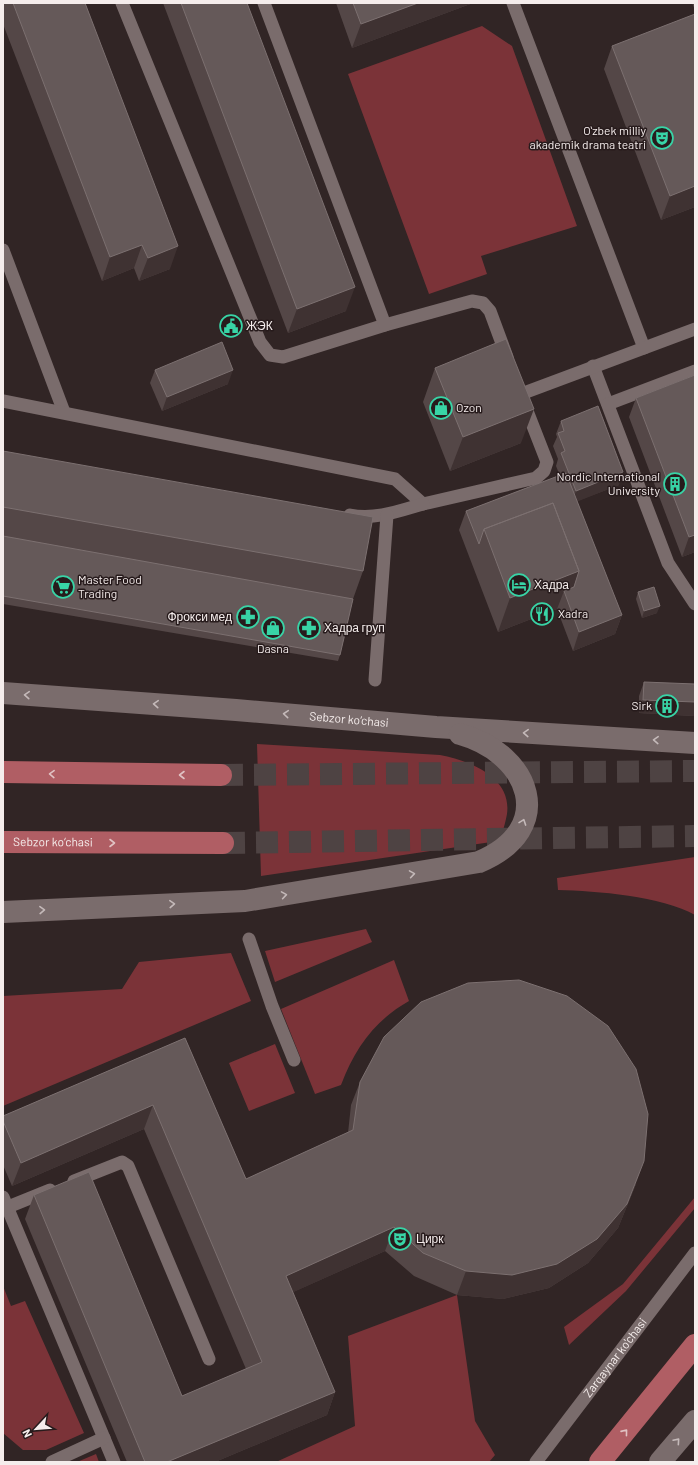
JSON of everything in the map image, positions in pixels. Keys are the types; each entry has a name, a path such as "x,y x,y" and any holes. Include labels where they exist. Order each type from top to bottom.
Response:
{"main road":[{"path":"3,772 222,775"},
{"name":"Sebzor ko‘chasi","path":"3,842 223,843"},
{"path":"600,1462 695,1345"}],"street":[{"name":"Sebzor ko‘chasi","path":"3,694 236,710 436,727 695,743"},
{"path":"3,912 245,901 467,865 485,860 501,851 518,833 524,821 527,806 526,790 516,770 501,754 466,735 436,727"},
{"path":"660,1462 695,1421"}],"lane":[{"path":"122,3 260,342 270,355 283,357 384,325 472,301 482,303 490,311 547,462 544,471 536,478 423,504 387,515 360,517 337,513"},
{"path":"264,3 384,325"},
{"path":"513,3 644,348"},
{"path":"3,250 64,412"},
{"path":"521,394 695,329"},
{"path":"593,366 668,564 695,604"},
{"path":"608,404 695,371"},
{"path":"3,401 395,479 423,504"},
{"path":"375,680 387,515"},
{"path":"249,939 272,1006 294,1060"},
{"path":"114,1462 5,1204 122,1162 128,1166 209,1359"},
{"name":"Zarqaynar ko'chasi","path":"536,1462 695,1253"},
{"path":"52,1462 104,1438"}],"shaded area":[{"path":"482,26 512,46 577,226 481,256 487,274 429,294 348,74"},
{"path":"257,744 440,755 464,762 487,773 503,790 507,801 507,814 503,832 498,841 261,876"},
{"path":"695,857 695,915 665,903 647,899 610,893 558,890 557,878"},
{"path":"366,929 372,942 275,982 265,951"},
{"path":"231,953 251,1001 3,1106 3,996 122,989 139,962"},
{"path":"394,960 409,1001 376,1026 360,1047 341,1085 315,1094 281,1009"},
{"path":"275,1044 295,1093 249,1111 229,1063"},
{"path":"695,1197 695,1208 626,1291 569,1345 564,1327 623,1284"},
{"path":"3,1286 11,1306 25,1301 84,1433 46,1450 23,1450 3,1433"},
{"path":"457,1295 475,1421 495,1455 489,1462 276,1462 355,1426 348,1336"},
{"path":"96,1454 99,1462 77,1462"}],"building":[{"path":"13,3 85,3 178,246 148,258 142,245 110,257"},
{"path":"181,3 247,3 355,287 297,309"},
{"path":"353,3 418,3 361,24"},
{"name":"Oʻzbek milliy akademik drama teatri","path":"695,14 695,186 670,196 612,46"},
{"path":"506,339 534,409 463,437 435,368"},
{"path":"222,342 233,370 167,397 155,370"},
{"name":"Nordic International University","path":"695,375 695,535 689,537 636,398"},
{"path":"598,406 623,472 576,491 561,453 565,451 558,433 564,431 561,421"},
{"path":"3,451 373,517 363,571 3,507"},
{"path":"566,473 622,615 579,632 564,591 574,587 579,571 553,503 484,529 479,544 466,511"},
{"path":"553,503 579,571 510,598 484,529"},
{"path":"3,536 353,599 340,655 3,596"},
{"path":"654,587 660,606 644,611 638,592"},
{"path":"644,682 695,684 695,702 643,700"},
{"name":"Цирк","path":"519,980 567,996 608,1026 636,1069 648,1114 644,1161 627,1204 597,1239 557,1264 512,1275 466,1271 423,1253 394,1227 286,1276 335,1392 167,1462 145,1462 34,1195 89,1172 182,1396 262,1362 153,1105 21,1163 3,1121 3,1116 185,1038 246,1179 353,1130 360,1082 384,1037 421,1002 468,983"}],"tunnel":[{"path":"221,775 695,771"},
{"path":"223,843 695,836"}],"place":[{"name":"Oʻzbek milliy akademik drama teatri","path":"662,138"},
{"name":"ЖЭК","path":"231,326"},
{"name":"Ozon","path":"441,408"},
{"name":"Nordic International University","path":"675,484"},
{"name":"Хадра","path":"519,585"},
{"name":"Master Food Trading","path":"63,587"},
{"name":"Xadra","path":"542,614"},
{"name":"Фрокси мед","path":"248,617"},
{"name":"Dasna","path":"273,628"},
{"name":"Хадра груп","path":"309,628"},
{"name":"Sirk","path":"667,706"},
{"name":"Цирк","path":"400,1239"}]}
